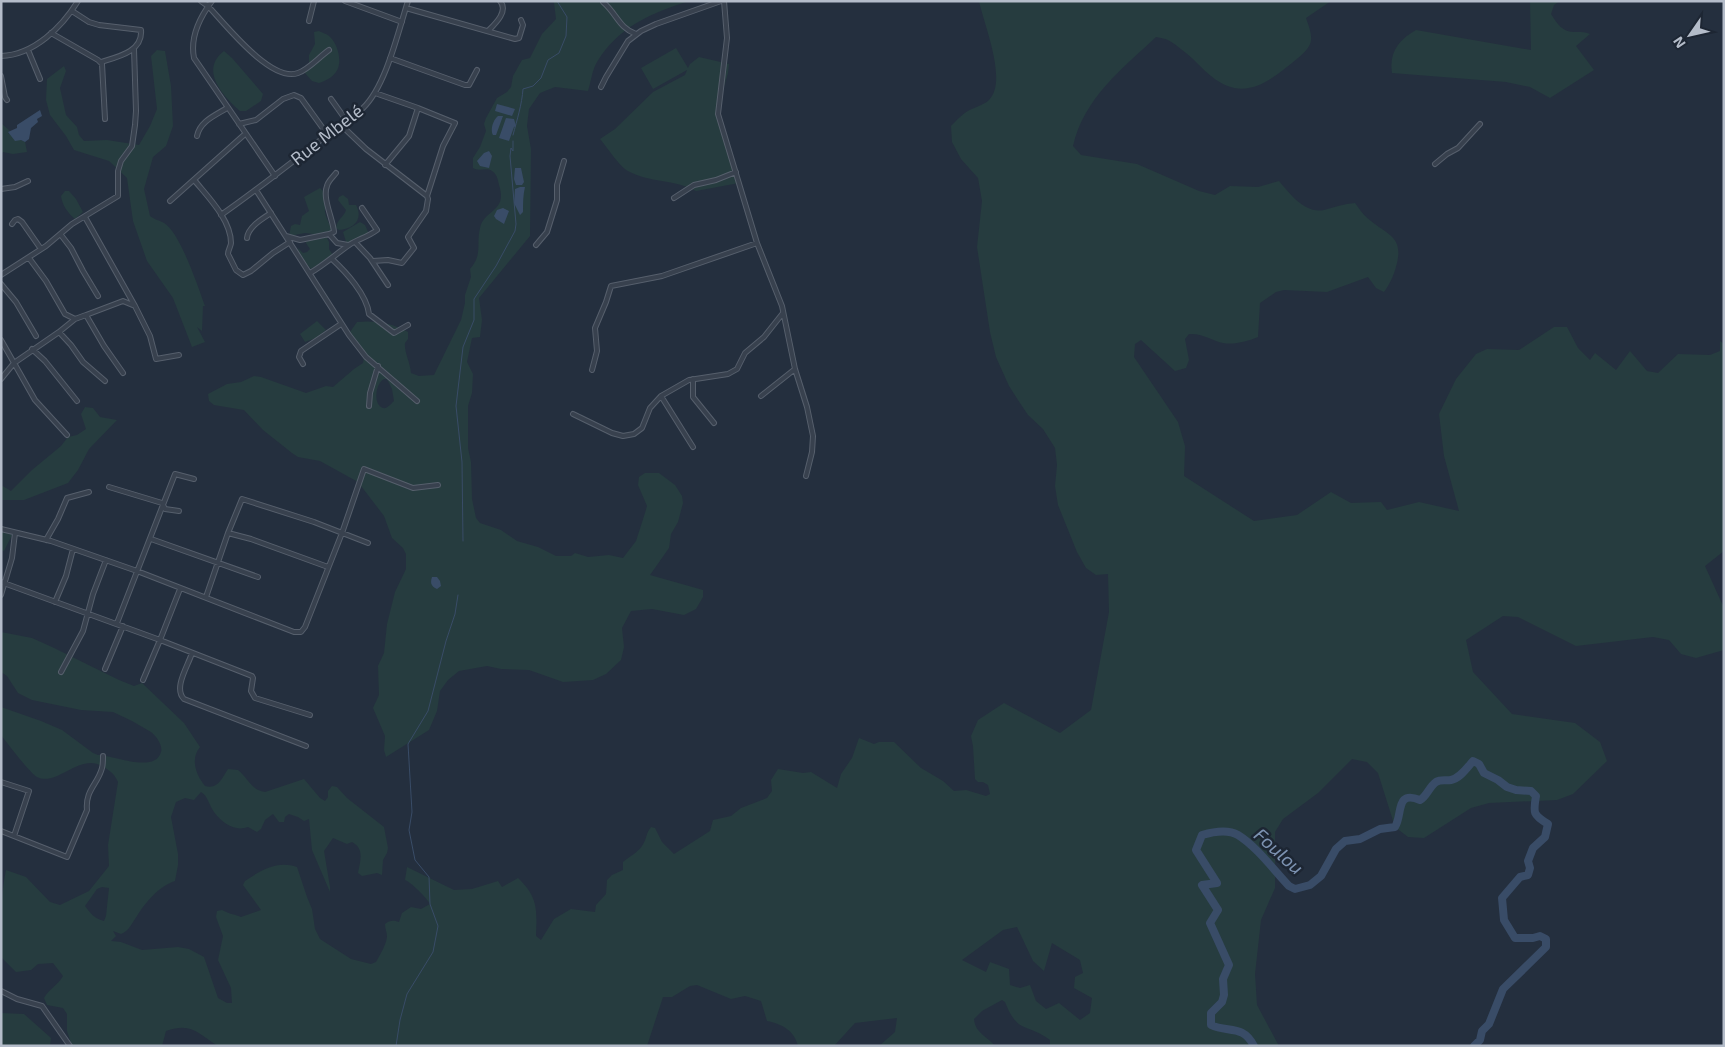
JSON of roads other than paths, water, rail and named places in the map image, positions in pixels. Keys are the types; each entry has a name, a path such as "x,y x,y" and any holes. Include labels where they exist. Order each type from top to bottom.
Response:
{"street":[{"path":"1,56 28,50 51,33 72,11 78,1"},
{"path":"201,1 208,6 252,54 275,70 296,74 304,70 328,50"},
{"path":"212,1 200,20 193,51 198,66 275,176"},
{"path":"309,21 314,1"},
{"path":"345,1 402,22"},
{"name":"Rue Mbelé","path":"221,215 275,176 367,104 375,93 390,58 408,1"},
{"path":"488,31 496,24 503,9 500,1"},
{"path":"601,88 628,41 636,34 656,24 723,1 727,38 718,114 757,243 784,313 794,369 807,407 813,436 812,452 806,476"},
{"path":"603,2 626,30 636,34"},
{"path":"406,8 518,39 523,25 521,20"},
{"path":"72,11 89,22 99,25 140,28 142,36 134,49 122,56 101,62"},
{"path":"51,33 101,62 103,67 105,119"},
{"path":"1,275 29,258 72,224 118,196 118,171 121,162 132,146 135,125 134,49"},
{"path":"28,50 40,79"},
{"path":"390,58 465,86 469,84 477,70"},
{"path":"1,76 7,100"},
{"path":"373,261 388,260 402,263 414,248 408,237 426,211 427,196 443,146 455,123 375,93"},
{"path":"239,124 256,120 283,100 294,95 301,98 327,134"},
{"path":"331,99 346,120"},
{"path":"197,136 203,124 227,108"},
{"path":"385,165 409,136 418,108"},
{"path":"340,124 385,165 427,196"},
{"path":"1435,164 1458,148 1480,124"},
{"path":"170,201 195,181 245,134"},
{"path":"536,245 547,232 557,200 557,185 564,162"},
{"path":"674,198 694,185 716,180 736,172"},
{"path":"286,236 300,240 334,232 327,206 326,187 336,173"},
{"path":"1,189 15,187 28,181"},
{"path":"195,181 221,215 231,241 228,252 229,256 236,270 243,275 290,242"},
{"path":"256,190 341,324 366,357 417,401"},
{"path":"310,273 355,242 370,236 377,230 362,208"},
{"path":"247,238 251,228 271,213"},
{"path":"85,217 135,306 150,336 156,359 179,355"},
{"path":"12,224 18,219 22,222 41,249"},
{"path":"61,234 72,248 83,272 98,296"},
{"path":"328,234 336,243 349,246"},
{"path":"355,242 373,261 388,285"},
{"path":"592,370 597,351 595,328 611,286 662,276 757,243"},
{"path":"29,258 51,289 65,314 75,320"},
{"path":"332,259 345,271 368,304 369,314 394,333 408,325"},
{"path":"1,284 16,302 36,336"},
{"path":"2,377 14,363 75,320 123,301 135,306"},
{"path":"578,409 575,414 612,433 623,436 634,434 642,428 650,408 660,396 692,379 728,374 737,369 745,353 764,337 784,313"},
{"path":"86,315 122,373"},
{"path":"303,364 299,357 300,351 341,324"},
{"path":"59,332 83,362 105,381"},
{"path":"1,340 36,400 67,435"},
{"path":"32,349 45,361 77,401"},
{"path":"369,406 370,394 378,366"},
{"path":"761,396 794,369"},
{"path":"692,379 693,397 714,423"},
{"path":"660,396 693,447"},
{"path":"588,421 591,415"},
{"path":"1,529 46,540 106,560 294,632 301,632 305,627 342,533 364,469 413,488 438,485"},
{"path":"117,623 151,539 162,503 175,474 194,479"},
{"path":"109,487 162,503 165,509 179,511"},
{"path":"46,540 67,498 89,492"},
{"path":"206,597 242,499 314,522 368,543"},
{"path":"1,596 3,582 12,558 15,533"},
{"path":"228,533 251,539 328,567"},
{"path":"151,539 258,577"},
{"path":"55,602 66,576 73,549"},
{"path":"61,672 83,631 83,625 93,594 106,560"},
{"path":"3,582 117,623 252,676 252,691 255,698 310,715"},
{"path":"143,680 180,588"},
{"path":"105,669 123,626"},
{"path":"192,653 179,689 180,695 184,699 306,746"},
{"path":"1,831 67,857 87,810 87,803 93,785 102,769 103,756"},
{"path":"1,782 29,791 14,836"},
{"path":"1,991 42,1006 70,1046"}],"water":[{"path":"497,104 515,109 512,116 495,111"},
{"path":"40,110 42,116 37,119 38,122 31,128 29,139 25,142 21,140 15,141 8,132 17,128 17,125"},
{"path":"498,116 503,116 496,135 493,135 492,125"},
{"path":"506,118 514,119 516,126 509,141 499,138"},
{"path":"489,151 492,156 489,168 480,166 477,161 484,153"},
{"path":"515,168 521,168 524,182 522,185 516,185 514,179"},
{"path":"525,187 523,212 520,215 514,203 515,189"},
{"path":"503,208 509,211 504,224 494,216 497,210"},
{"path":"432,577 437,577 440,581 441,586 437,589 433,587"}],"waterway":[{"path":"513,135 523,89 533,86 541,78 548,60 559,53 566,36 567,17 557,1"},
{"path":"463,541 462,462 456,406 463,347 474,320 474,299 496,266 515,231 510,156 511,148 513,151 513,141"},
{"path":"396,1046 407,994 433,952 438,926 430,904 429,877 415,860 409,830 412,812 408,744 428,711 455,614 458,595"},
{"name":"Foulou","path":"1254,1046 1250,1039 1240,1032 1211,1025 1211,1013 1222,1002 1224,995 1223,979 1229,965 1210,923 1218,910 1202,885 1217,883 1196,850 1202,835 1215,832 1234,833 1258,852 1289,886 1295,889 1310,885 1321,876 1336,849 1345,841 1360,839 1380,829 1395,827 1403,801 1407,798 1420,800 1436,782 1451,780 1457,777 1473,761 1479,764 1484,773 1507,787 1531,791 1536,796 1535,813 1548,824 1545,837 1533,848 1528,861 1530,868 1528,875 1520,877 1502,898 1504,920 1515,938 1540,936 1546,939 1546,947 1503,989 1489,1024 1482,1031 1480,1040 1474,1046"}]}
